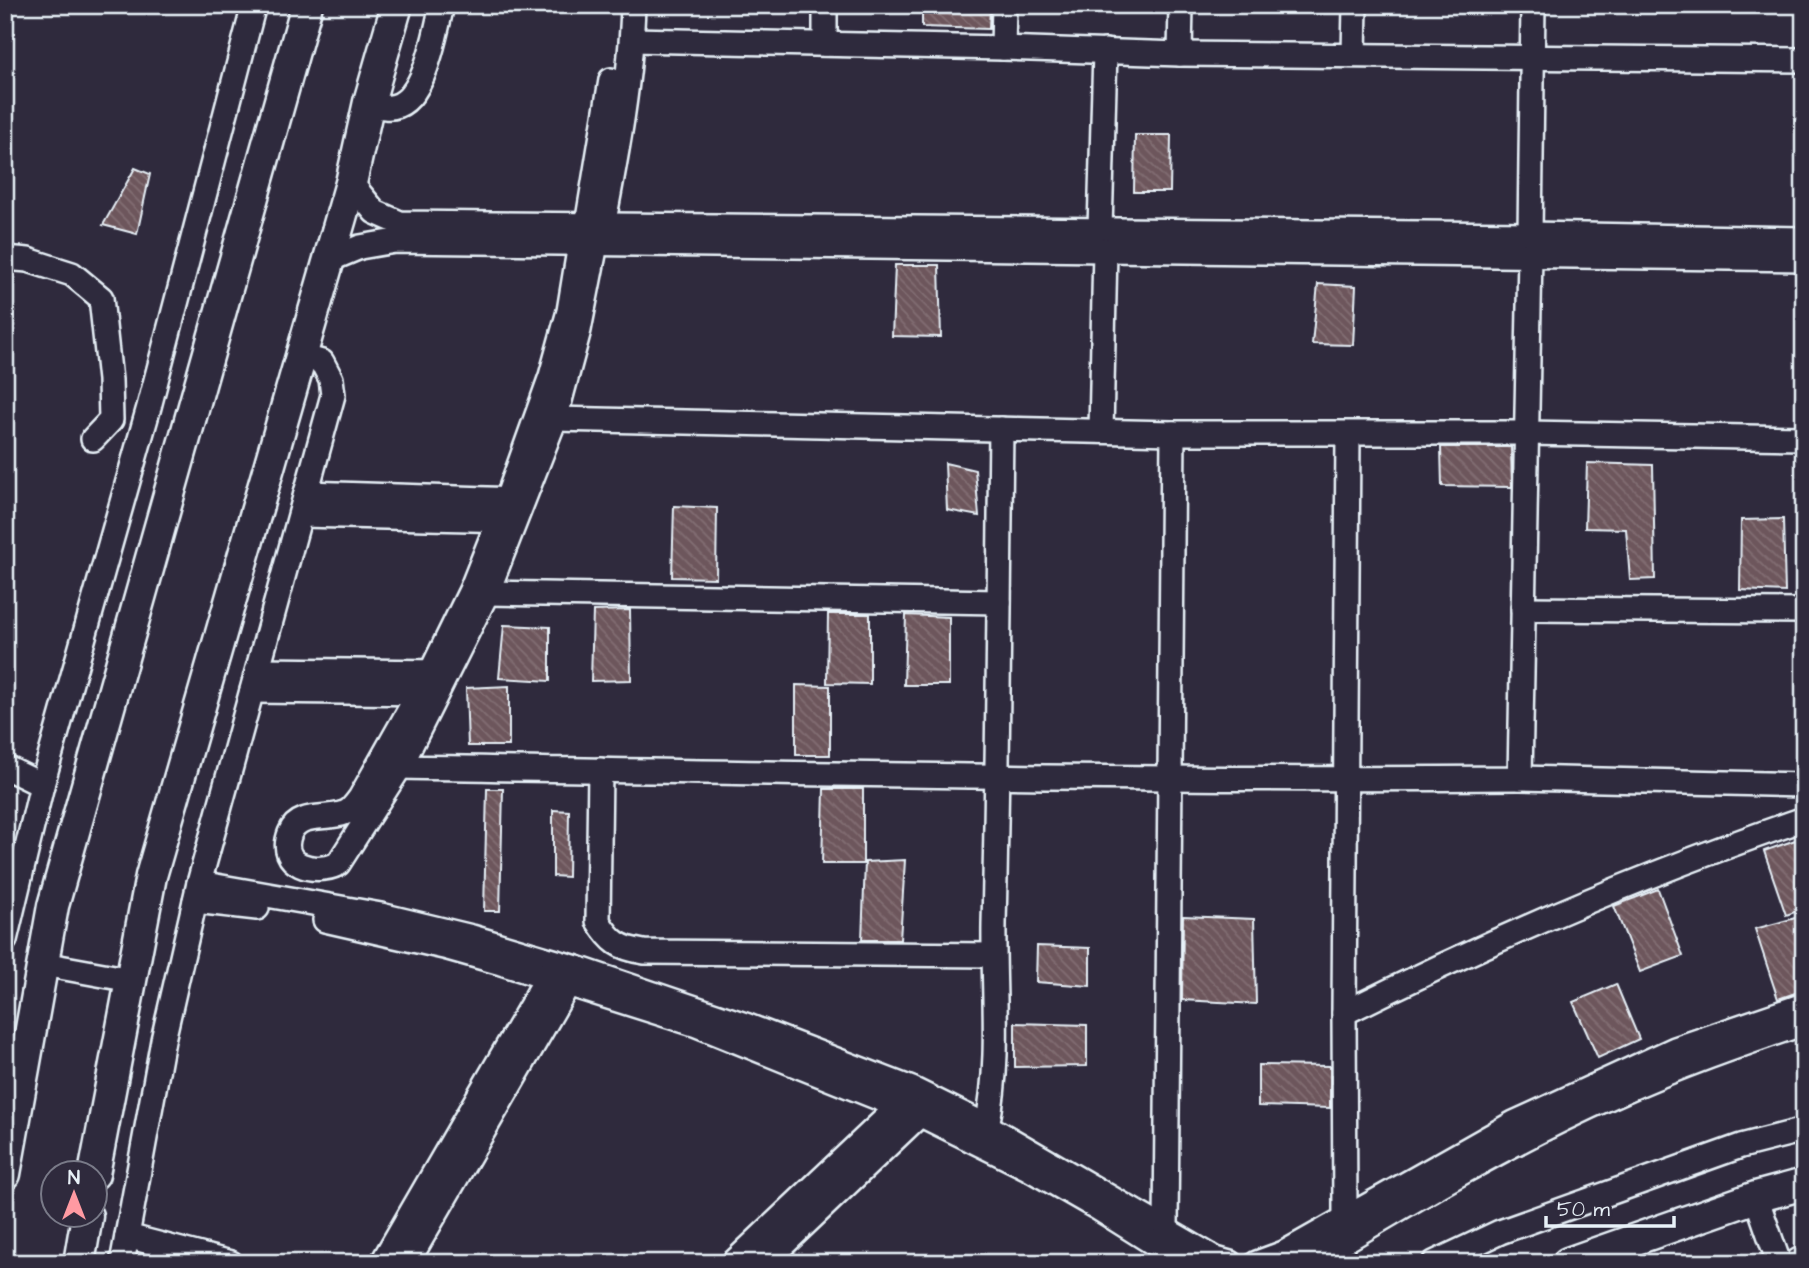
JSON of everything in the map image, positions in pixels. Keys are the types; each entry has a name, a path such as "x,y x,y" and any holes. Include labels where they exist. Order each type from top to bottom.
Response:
{"main road":[{"path":"5,1174 57,892 307,5"},
{"path":"97,1160 151,876 351,183 369,102 397,5"},
{"path":"1568,1263 1629,1253 1756,1197 1804,1184"},
{"path":"79,1263 85,1230"}],"street":[{"path":"5,940 42,785 149,407 254,5"},
{"path":"369,102 386,108 399,105 411,96 421,82 442,5"},
{"path":"619,5 618,34 592,235 579,330 555,419 511,510 471,590 434,682 400,767 338,864 326,870 311,869 298,864 290,855 290,831 298,822 344,813 352,808 434,682 487,593 511,510 551,376 569,311 592,235 616,160 632,40 633,5"},
{"path":"825,5 825,44"},
{"path":"1003,48 1004,5"},
{"path":"1180,54 1181,5"},
{"path":"1354,55 1356,5"},
{"path":"1520,778 1533,5"},
{"path":"632,40 1180,54 1532,55 1804,60"},
{"path":"1101,431 1105,51"},
{"path":"351,183 375,212 400,223 592,235"},
{"path":"329,260 360,247 395,241 592,235 1530,244 1804,239"},
{"path":"1530,244 1804,258"},
{"path":"5,258 28,260 72,274 101,298 110,380 111,420 93,439"},
{"path":"124,1251 163,1040 197,892 333,395 331,379 322,362 301,356"},
{"path":"555,419 1173,433 1527,433 1804,438"},
{"path":"987,1126 994,1094 993,955 998,776 1000,429"},
{"path":"1166,1229 1173,433"},
{"path":"1345,1217 1348,434"},
{"path":"303,504 511,510"},
{"path":"487,593 999,602"},
{"path":"1523,609 1804,611"},
{"path":"255,680 434,682"},
{"path":"5,767 42,785"},
{"path":"400,767 998,776 1520,778 1804,785"},
{"path":"600,770 598,921 608,937 624,949 644,952 993,955"},
{"path":"1344,1013 1531,926 1716,849 1804,819"},
{"path":"197,892 381,915 472,937 562,973 748,1027 927,1108 1096,1207 1185,1263"},
{"path":"43,964 131,980"},
{"path":"382,1263 562,973"},
{"path":"407,1263 562,973"},
{"path":"1257,1263 1284,1252 1514,1122 1675,1049 1804,1005"},
{"path":"1308,1263 1430,1191 1546,1128 1712,1054 1804,1023"},
{"path":"733,1263 905,1098"},
{"path":"927,1108 987,1126 1216,1259 1230,1263"},
{"path":"764,1263 927,1108"},
{"path":"1434,1263 1500,1232 1741,1146 1804,1130"},
{"path":"1756,1197 1779,1263"},
{"path":"124,1251 171,1263"},
{"path":"124,1251 231,1263"}],"building":[{"path":"922,5 990,5 989,29 922,27"},
{"path":"1135,135 1171,135 1170,192 1134,192"},
{"path":"135,168 150,174 137,234 103,225"},
{"path":"895,265 939,265 941,337 892,336"},
{"path":"1318,284 1356,286 1353,345 1312,344"},
{"path":"1441,447 1511,447 1512,487 1442,486"},
{"path":"945,463 975,470 979,516 947,510"},
{"path":"1587,463 1653,465 1655,579 1630,580 1626,529 1585,528"},
{"path":"674,506 717,508 716,578 672,577"},
{"path":"1783,519 1785,592 1740,590 1741,520"},
{"path":"630,610 631,680 591,681 593,611"},
{"path":"828,614 870,614 870,684 827,683"},
{"path":"906,615 949,617 949,685 904,685"},
{"path":"504,625 550,627 550,681 499,678"},
{"path":"796,685 830,686 830,755 796,755"},
{"path":"509,686 509,746 468,746 466,688"},
{"path":"487,789 503,789 500,911 484,911"},
{"path":"824,789 863,789 863,864 822,864"},
{"path":"553,810 569,811 568,877 553,876"},
{"path":"1804,837 1804,909 1786,915 1764,851"},
{"path":"905,860 900,940 862,940 865,862"},
{"path":"1658,889 1683,956 1640,972 1614,906"},
{"path":"1183,916 1254,919 1256,1004 1182,1000"},
{"path":"1799,917 1804,932 1804,990 1778,999 1755,929"},
{"path":"1037,946 1090,948 1090,986 1036,982"},
{"path":"1616,984 1639,1039 1598,1058 1573,1002"},
{"path":"1015,1023 1087,1025 1087,1066 1015,1067"},
{"path":"1258,1065 1330,1066 1330,1108 1258,1106"}]}
